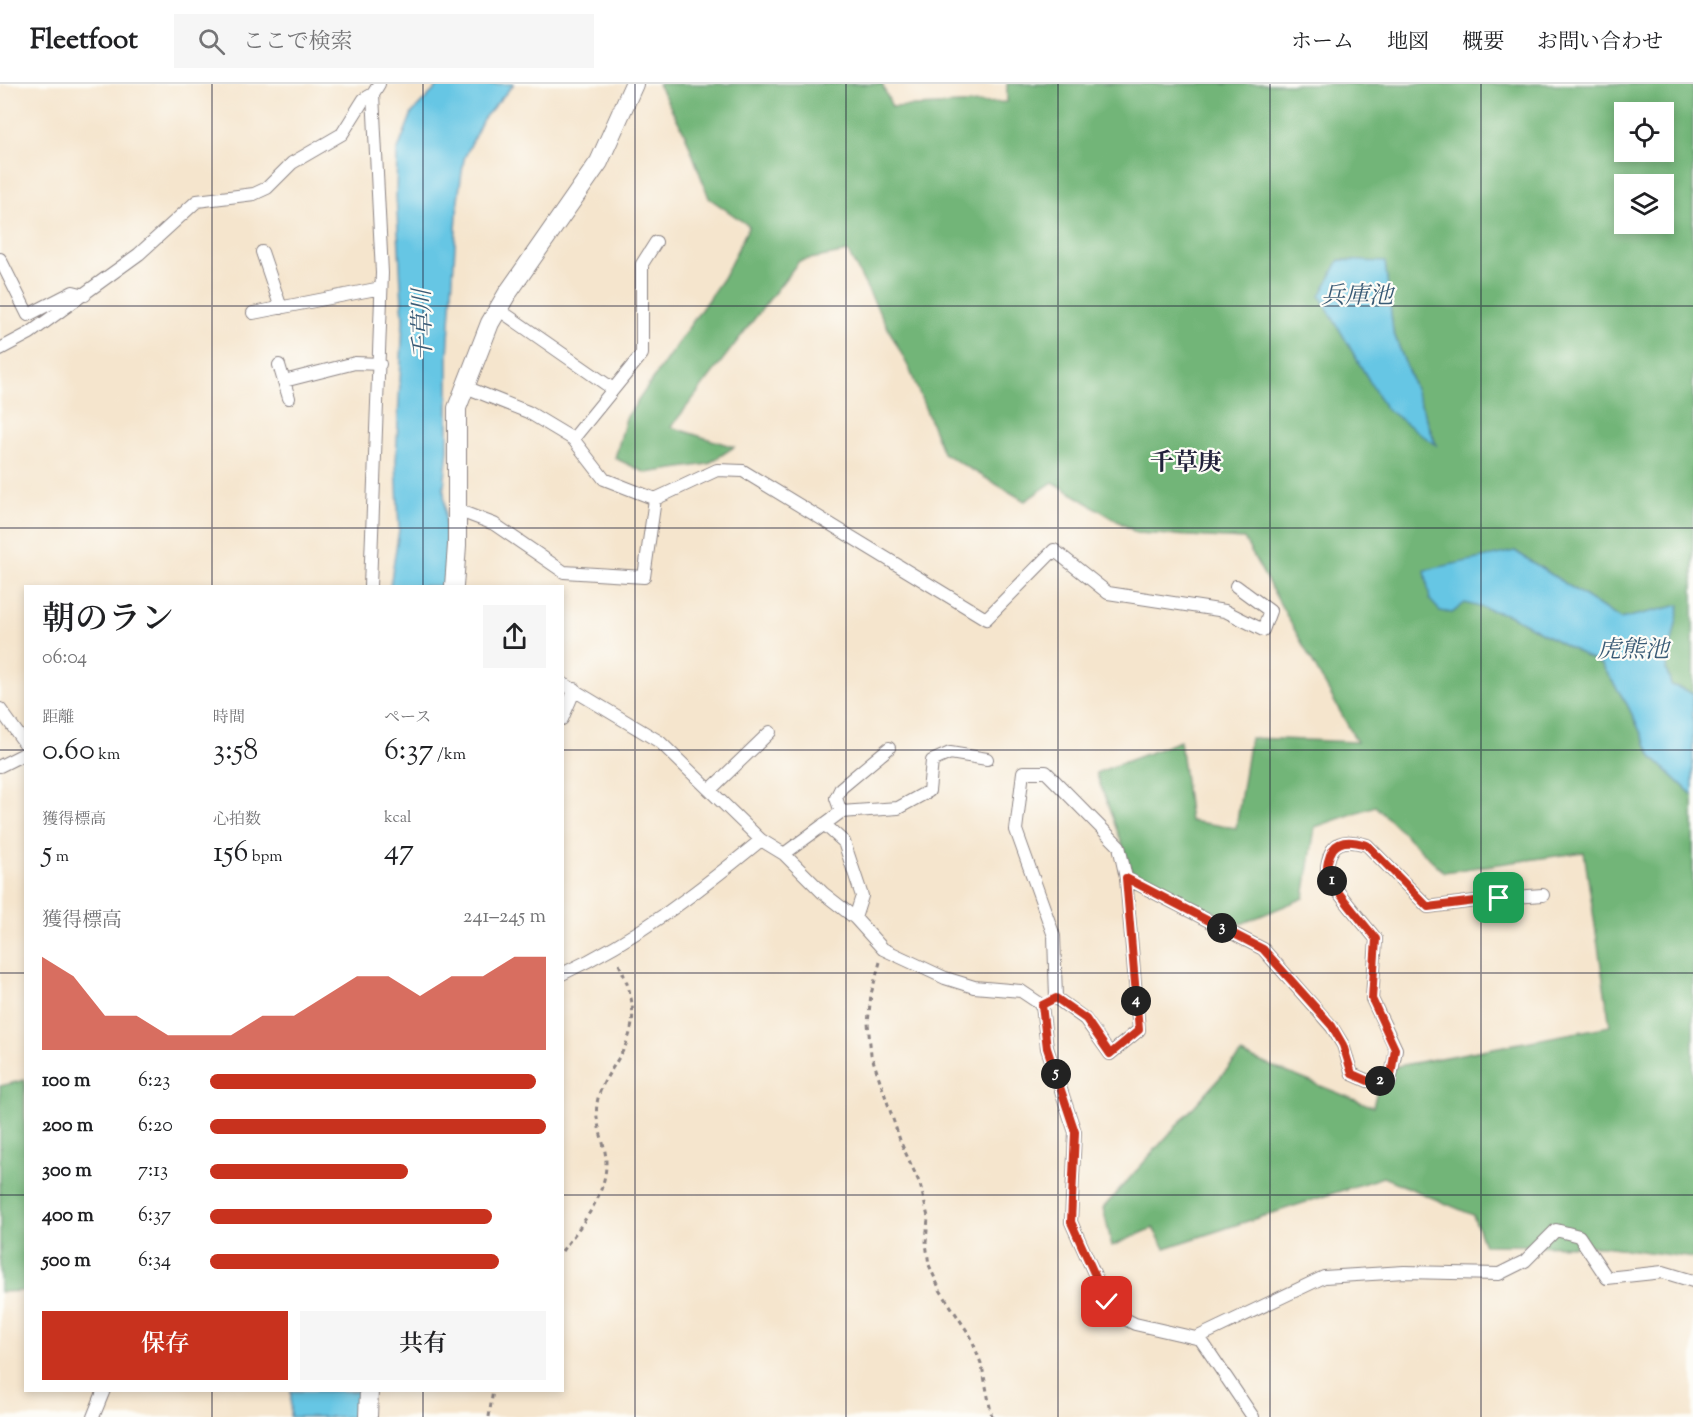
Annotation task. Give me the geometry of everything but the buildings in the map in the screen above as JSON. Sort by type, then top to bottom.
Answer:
[{"type":"main road","points":[[454,585],[457,408],[464,386],[498,309],[599,162],[634,84]]},
{"type":"main road","points":[[368,1417],[369,1392]]},
{"type":"street","points":[[370,585],[380,364],[381,288],[376,89]]},
{"type":"street","points":[[0,349],[30,333],[85,295],[139,254],[196,201],[254,194],[267,188],[292,163],[342,134],[364,99],[376,89]]},
{"type":"street","points":[[573,439],[642,354],[642,264],[656,242]]},
{"type":"street","points":[[262,252],[281,308]]},
{"type":"street","points":[[0,260],[28,315],[73,292],[85,295]]},
{"type":"street","points":[[253,313],[381,288]]},
{"type":"street","points":[[498,309],[614,389]]},
{"type":"street","points":[[284,381],[355,363],[380,364]]},
{"type":"street","points":[[279,365],[289,398]]},
{"type":"street","points":[[464,386],[528,412],[573,439],[604,479],[655,500],[717,470],[744,471],[986,619],[1054,550],[1108,593],[1225,611],[1263,630],[1270,611],[1236,586]]},
{"type":"street","points":[[457,510],[494,524],[564,572],[644,577],[655,500]]},
{"type":"street","points":[[564,684],[660,742],[761,840],[784,854],[823,893],[855,918],[884,949],[945,978],[974,987],[1021,991],[1042,1005],[1047,1048],[1075,1132],[1071,1222],[1107,1302],[1121,1317],[1146,1326],[1199,1337],[1324,1277],[1404,1272],[1499,1274],[1525,1262],[1556,1230],[1580,1236],[1607,1278],[1663,1272],[1693,1281]]},
{"type":"street","points":[[564,714],[575,689]]},
{"type":"street","points":[[0,709],[24,742]]},
{"type":"street","points":[[710,790],[770,732]]},
{"type":"street","points":[[841,812],[836,798],[841,789],[889,748]]},
{"type":"street","points":[[784,854],[841,812],[898,808],[929,791],[933,761],[950,753],[987,759]]},
{"type":"street","points":[[0,766],[24,754]]},
{"type":"street","points":[[1023,772],[1046,772],[1119,846],[1126,878],[1139,1030],[1110,1054],[1086,1019],[1056,998],[1054,936],[1016,830],[1023,772]]},
{"type":"street","points":[[824,824],[844,842],[862,896],[855,918]]},
{"type":"street","points":[[564,973],[612,951],[700,890],[761,840]]},
{"type":"street","points":[[1126,878],[1263,949],[1332,1026],[1343,1045],[1352,1074],[1368,1081],[1390,1082],[1395,1049],[1372,999],[1376,939],[1328,875],[1328,858],[1334,847],[1341,842],[1355,841],[1367,845],[1428,907],[1543,895]]},
{"type":"street","points":[[1042,1005],[1056,998]]},
{"type":"street","points":[[1199,1337],[1253,1417]]},
{"type":"street","points":[[93,1417],[103,1392]]},
{"type":"path","points":[[884,949],[871,994],[868,1023],[871,1054],[901,1143],[920,1184],[928,1217],[926,1243],[930,1265],[940,1290],[971,1337],[982,1366],[992,1417]]},
{"type":"path","points":[[564,1248],[592,1211],[600,1188],[606,1164],[596,1107],[600,1088],[622,1053],[633,1022],[630,989],[612,951]]},
{"type":"path","points":[[489,1417],[493,1392]]},
{"type":"green space","points":[[658,84],[882,84],[892,107],[1007,102],[1007,84],[1693,84],[1693,693],[1671,685],[1666,669],[1679,606],[1620,619],[1515,551],[1452,613],[1465,602],[1509,615],[1602,665],[1627,704],[1653,758],[1693,795],[1693,1258],[1603,1246],[1484,1245],[1473,1215],[1383,1177],[1165,1248],[1153,1228],[1112,1246],[1103,1208],[1241,1054],[1373,1107],[1382,1069],[1610,1026],[1584,852],[1444,872],[1375,806],[1315,827],[1304,898],[1241,924],[1133,874],[1096,773],[1180,741],[1190,821],[1236,828],[1250,738],[1357,742],[1244,539],[1137,533],[1053,482],[1025,501],[943,453],[910,370],[848,252],[799,261],[671,427],[734,447],[708,464],[646,473],[615,458],[626,418],[725,275],[749,226],[709,198],[685,134]],"holes":[[[1339,260],[1385,263],[1393,331],[1436,444]]]},
{"type":"green space","points":[[24,1080],[24,1291],[0,1292],[0,1086]]},
{"type":"water","name":"千草川","points":[[440,84],[514,84],[483,119],[464,159],[458,199],[448,355],[448,450],[444,487],[448,585],[390,585],[399,530],[396,461],[403,320],[396,195],[397,152],[412,113]]},
{"type":"water","name":"兵庫池","points":[[1339,260],[1385,262],[1393,331],[1436,445],[1385,408],[1320,296]]},
{"type":"water","name":"虎熊池","points":[[1515,551],[1620,619],[1680,605],[1666,669],[1671,685],[1693,693],[1693,795],[1653,758],[1627,704],[1602,665],[1509,615],[1465,603],[1452,613],[1440,611],[1430,600],[1425,570]]},
{"type":"water","points":[[291,1392],[358,1392],[358,1417],[290,1417]]},
{"type":"district","name":"千草庚","points":[[1186,464]]},
{"type":"route","points":[[1107,1302],[1071,1222],[1075,1132],[1047,1048],[1042,1005],[1056,998],[1086,1019],[1110,1054],[1139,1030],[1126,878],[1263,949],[1332,1026],[1343,1045],[1352,1074],[1368,1081],[1390,1082],[1395,1049],[1372,999],[1376,939],[1328,875],[1328,858],[1334,847],[1341,842],[1355,841],[1367,845],[1428,907],[1499,898]]}]
